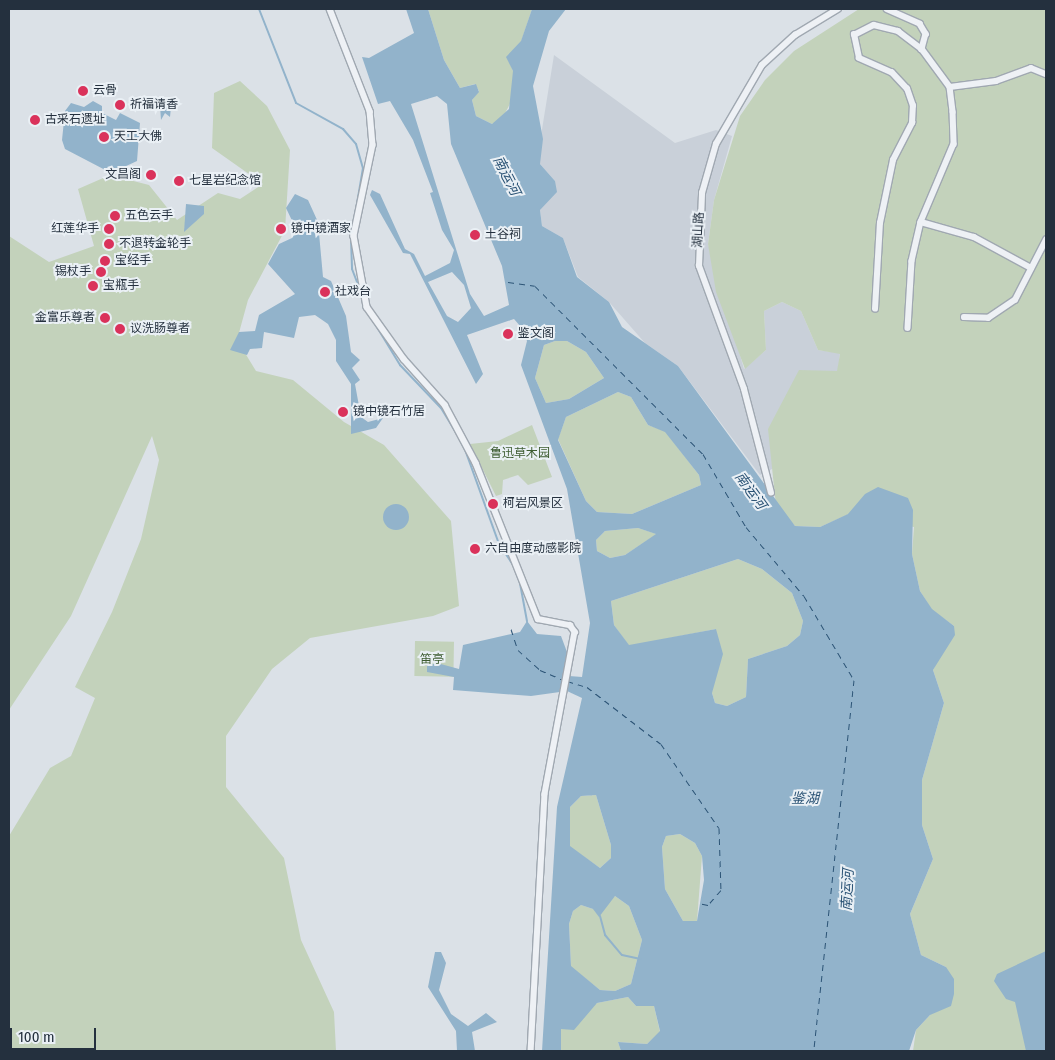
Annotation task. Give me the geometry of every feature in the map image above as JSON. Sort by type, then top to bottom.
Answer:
[{"type":"street","points":[[330,9],[370,111],[372,145],[365,189],[354,236],[368,307],[404,359],[445,405],[476,463],[538,620],[570,625],[575,632],[566,695],[545,794],[531,1051]]},
{"type":"street","name":"湖山路","points":[[771,493],[744,389],[705,290],[698,241],[700,208],[716,144],[762,65],[795,35],[838,9]]},
{"type":"street","points":[[887,9],[920,24],[926,34],[922,49]]},
{"type":"street","points":[[875,309],[880,222],[893,160],[912,123],[913,106],[907,89],[892,73],[859,58],[854,35],[874,25],[898,31],[922,49],[950,87],[954,144],[921,222],[912,261],[908,328]]},
{"type":"street","points":[[1028,62],[1031,68],[1046,74]]},
{"type":"street","points":[[950,87],[996,81],[1031,68]]},
{"type":"street","points":[[921,222],[974,237],[1031,268]]},
{"type":"street","points":[[964,317],[988,318],[1015,300],[1046,240]]},
{"type":"shaded area","points":[[554,55],[675,143],[716,130],[732,136],[714,200],[708,244],[744,369],[766,350],[764,311],[782,302],[801,311],[818,350],[840,353],[838,371],[776,467],[760,475],[678,366],[645,343],[609,302],[578,277],[563,238],[542,226],[540,210],[555,181],[540,164],[539,148]]},
{"type":"green space","points":[[428,9],[532,9],[521,42],[507,57],[513,71],[513,98],[502,119],[492,124],[476,116],[472,100],[479,91],[475,84],[460,88],[444,60]]},
{"type":"green space","points":[[859,9],[1046,9],[1046,1051],[913,1051],[916,1030],[930,1015],[946,967],[921,955],[910,914],[933,859],[922,825],[922,780],[944,703],[933,670],[954,626],[932,610],[920,591],[912,554],[914,527],[849,514],[820,527],[795,526],[776,506],[768,429],[799,370],[837,371],[840,354],[818,350],[801,311],[782,302],[764,311],[766,350],[745,369],[716,292],[708,244],[714,200],[740,116],[765,80],[794,51]]},
{"type":"green space","points":[[240,81],[267,106],[290,150],[285,230],[248,300],[237,340],[256,371],[293,380],[344,422],[384,445],[451,521],[459,606],[433,616],[310,638],[272,669],[226,736],[226,787],[284,858],[301,940],[334,1012],[336,1051],[9,1051],[9,836],[50,768],[71,756],[95,698],[75,687],[112,612],[141,539],[159,460],[152,436],[71,616],[9,710],[9,236],[49,262],[94,246],[78,189],[110,175],[149,185],[177,220],[218,193],[240,199],[263,184],[212,148],[214,93]]},
{"type":"green space","points":[[555,341],[567,341],[586,352],[604,378],[569,399],[546,403],[535,378],[544,345]]},
{"type":"green space","points":[[618,392],[631,397],[648,425],[665,431],[699,475],[701,485],[632,514],[597,512],[586,501],[558,439],[566,417]]},
{"type":"green space","name":"鲁迅草木园","points":[[532,425],[552,477],[528,485],[518,475],[503,480],[502,494],[496,496],[470,444],[498,441]]},
{"type":"green space","points":[[638,528],[657,534],[625,555],[610,558],[597,551],[596,540],[605,531]]},
{"type":"green space","points":[[738,559],[762,569],[792,593],[803,621],[800,635],[787,646],[748,659],[746,697],[727,706],[715,703],[712,693],[716,629],[629,646],[614,625],[611,601]]},
{"type":"green space","name":"笛亭","points":[[415,641],[454,642],[453,677],[414,676]]},
{"type":"green space","points":[[596,795],[611,845],[611,858],[600,868],[570,847],[570,807],[581,796]]},
{"type":"green space","points":[[680,834],[695,843],[702,856],[697,921],[683,921],[665,889],[662,847],[666,836]]},
{"type":"green space","points":[[615,896],[629,906],[642,940],[631,984],[615,991],[600,990],[571,967],[569,924],[573,911],[581,905],[593,909]]},
{"type":"green space","points":[[628,997],[636,1006],[654,1006],[660,1032],[647,1044],[618,1042],[621,1051],[561,1051],[561,1028],[597,1003]]},
{"type":"water","name":"鉴湖","points":[[406,9],[428,9],[444,60],[460,88],[476,84],[479,92],[472,100],[476,116],[492,124],[509,109],[513,71],[506,57],[521,41],[532,9],[566,9],[549,31],[533,86],[543,139],[540,164],[555,181],[557,192],[540,210],[542,226],[563,238],[577,277],[609,302],[622,327],[678,366],[795,526],[820,527],[848,514],[865,494],[878,487],[908,498],[913,510],[912,554],[920,591],[932,609],[954,626],[955,635],[933,670],[944,703],[922,780],[922,825],[933,859],[910,914],[921,955],[946,967],[954,979],[954,994],[951,1006],[930,1015],[916,1030],[909,1051],[621,1051],[618,1042],[647,1044],[660,1031],[654,1006],[636,1006],[628,997],[597,1003],[574,1030],[561,1029],[561,1051],[542,1051],[557,807],[582,698],[567,691],[531,696],[453,690],[454,677],[427,672],[427,666],[437,663],[459,669],[463,645],[520,632],[527,621],[537,634],[561,636],[567,652],[564,668],[569,676],[582,677],[590,623],[567,489],[521,365],[527,341],[521,327],[514,319],[467,335],[483,374],[476,384],[410,254],[403,253],[370,195],[372,190],[380,194],[405,249],[414,254],[425,276],[450,263],[454,250],[442,230],[430,193],[433,192],[413,140],[390,101],[378,104],[362,57],[369,58],[414,33]],"holes":[[[437,96],[447,104],[451,144],[502,266],[509,305],[484,316],[470,294],[411,104]],[[452,272],[464,285],[471,308],[458,322],[447,316],[428,282]],[[555,341],[567,341],[586,352],[604,378],[569,399],[546,403],[535,378],[544,345]],[[618,392],[631,397],[648,425],[665,432],[699,475],[701,485],[632,514],[597,512],[586,501],[558,440],[566,417]],[[638,528],[656,534],[625,555],[610,558],[597,551],[596,540],[605,531]],[[738,559],[762,569],[792,593],[803,621],[800,635],[787,646],[748,659],[746,697],[727,706],[715,703],[712,693],[723,654],[716,629],[629,645],[614,625],[611,601]],[[596,795],[611,845],[611,858],[600,868],[570,846],[570,807],[581,796]],[[680,834],[695,843],[702,856],[704,880],[697,921],[683,921],[665,889],[662,847],[666,836]],[[615,896],[629,906],[642,940],[631,984],[615,991],[600,990],[571,966],[569,924],[573,911],[581,905],[593,909],[599,917]]]},
{"type":"water","points":[[93,101],[102,106],[102,113],[116,120],[120,113],[140,123],[137,161],[111,173],[65,149],[62,140],[65,111],[71,103],[84,107]]},
{"type":"water","points":[[160,106],[171,107],[170,117],[165,113],[161,120]]},
{"type":"water","points":[[295,194],[308,200],[318,222],[323,277],[331,281],[346,316],[351,352],[360,360],[352,368],[360,380],[355,384],[361,417],[368,422],[383,418],[376,428],[351,434],[351,384],[336,361],[336,340],[328,324],[315,315],[299,317],[294,338],[264,332],[262,348],[250,349],[247,355],[230,350],[239,332],[255,331],[259,315],[295,294],[268,264],[279,244],[292,238],[296,229],[286,208]]},
{"type":"water","points":[[186,204],[204,206],[204,214],[184,232]]},
{"type":"water","points":[[396,504],[405,508],[409,517],[405,526],[396,530],[387,526],[383,517],[387,508]]},
{"type":"water","points":[[1046,951],[1046,1051],[1026,1051],[1015,1002],[1006,999],[994,981],[997,974]]},
{"type":"water","points":[[435,952],[441,952],[446,963],[439,990],[451,1014],[468,1026],[486,1013],[497,1022],[472,1032],[475,1051],[457,1051],[456,1031],[428,987]]},
{"type":"waterway","points":[[259,9],[296,103],[343,129],[356,144],[363,168],[351,239],[352,269],[363,298]]},
{"type":"waterway","points":[[369,314],[400,365],[441,408],[463,444],[499,544],[516,569]]},
{"type":"waterway","points":[[519,578],[527,621]]},
{"type":"waterway","points":[[600,916],[605,935],[622,955],[641,959]]},
{"type":"ferry route","points":[[508,282],[535,286],[703,454],[746,527],[804,596],[854,680],[814,1051]]},
{"type":"ferry route","points":[[511,629],[518,650],[540,670],[563,680]]},
{"type":"ferry route","points":[[567,681],[587,687],[661,744],[719,828],[721,890],[708,905],[698,903]]},
{"type":"place","name":"云骨","points":[[83,91]]},
{"type":"place","name":"祈福请香","points":[[120,105]]},
{"type":"place","name":"古采石遗址","points":[[35,120]]},
{"type":"place","name":"天工大佛","points":[[104,137]]},
{"type":"place","name":"文昌阁","points":[[151,175]]},
{"type":"place","name":"七星岩纪念馆","points":[[179,181]]},
{"type":"place","name":"五色云手","points":[[115,216]]},
{"type":"place","name":"红莲华手","points":[[109,229]]},
{"type":"place","name":"镜中镜酒家","points":[[281,229]]},
{"type":"place","name":"土谷祠","points":[[475,235]]},
{"type":"place","name":"不退转金轮手","points":[[109,244]]},
{"type":"place","name":"宝经手","points":[[105,261]]},
{"type":"place","name":"锡杖手","points":[[101,272]]},
{"type":"place","name":"宝瓶手","points":[[93,286]]},
{"type":"place","name":"社戏台","points":[[325,292]]},
{"type":"place","name":"金富乐尊者","points":[[105,318]]},
{"type":"place","name":"议洗肠尊者","points":[[120,329]]},
{"type":"place","name":"鉴文阁","points":[[508,334]]},
{"type":"place","name":"镜中镜石竹居","points":[[343,412]]},
{"type":"place","name":"柯岩风景区","points":[[493,504]]},
{"type":"place","name":"六自由度动感影院","points":[[475,549]]},
{"type":"water label","name":"南运河","points":[[506,176]]},
{"type":"water label","name":"南运河","points":[[750,491]]},
{"type":"water label","name":"南运河","points":[[848,890]]}]
